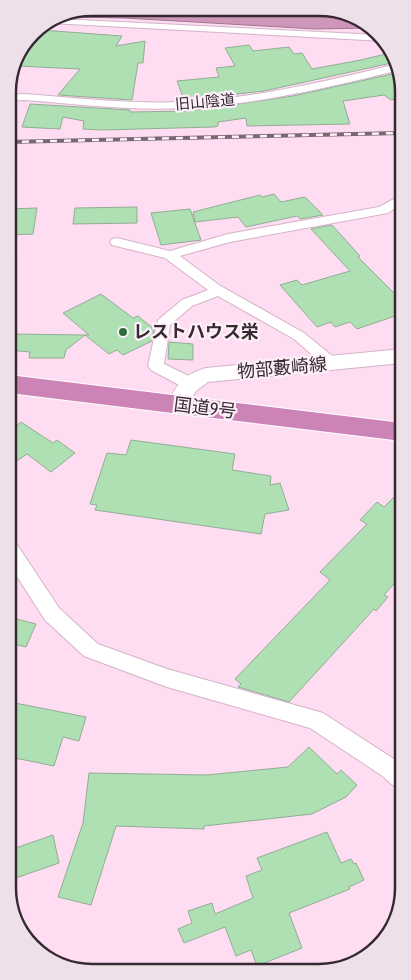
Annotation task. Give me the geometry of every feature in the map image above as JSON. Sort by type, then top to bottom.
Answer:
[{"type":"highway","name":"国道9号","points":[[16,385],[395,431]]},
{"type":"main road","name":"物部藪崎線","points":[[189,383],[196,378],[206,375],[395,357]]},
{"type":"main road","points":[[177,405],[189,383]]},
{"type":"street","points":[[62,23],[98,26],[372,38]]},
{"type":"street","name":"旧山陰道","points":[[16,98],[135,106],[184,105],[249,98],[298,90],[391,69]]},
{"type":"street","points":[[170,255],[228,238],[383,210],[395,202]]},
{"type":"street","points":[[117,242],[170,255],[219,291],[299,336],[331,363]]},
{"type":"street","points":[[189,383],[156,366],[163,322],[187,303],[219,291]]},
{"type":"street","points":[[16,559],[52,614],[91,650],[167,678],[315,720],[395,772]]},
{"type":"shaded area","points":[[319,16],[343,20],[360,28],[315,29],[82,17]]},
{"type":"building","points":[[48,31],[122,36],[116,46],[145,41],[143,63],[138,63],[132,100],[58,95],[80,69],[21,66],[24,58],[38,38]]},
{"type":"building","points":[[249,45],[253,51],[289,47],[294,54],[302,53],[312,69],[385,54],[389,64],[264,91],[184,100],[177,81],[219,77],[216,68],[235,66],[225,48]]},
{"type":"building","points":[[392,74],[395,92],[395,99],[391,100],[384,95],[343,101],[350,124],[247,126],[246,118],[218,122],[218,126],[214,127],[102,130],[83,129],[84,121],[63,117],[60,129],[22,127],[30,104],[130,110],[130,112],[189,111],[293,96]]},
{"type":"building","points":[[274,194],[281,202],[305,197],[323,215],[300,219],[297,216],[246,227],[238,217],[195,222],[193,212],[260,195],[262,197]]},
{"type":"building","points":[[137,207],[137,223],[73,224],[75,208]]},
{"type":"building","points":[[37,208],[33,234],[16,235],[16,209]]},
{"type":"building","points":[[190,209],[201,240],[161,245],[151,213]]},
{"type":"building","points":[[332,225],[360,256],[358,257],[395,294],[395,316],[357,329],[350,322],[335,327],[331,322],[317,327],[280,285],[297,280],[302,285],[350,271],[311,229]]},
{"type":"building","points":[[101,294],[133,318],[138,316],[154,329],[152,341],[123,355],[117,350],[109,354],[85,335],[66,350],[64,358],[29,358],[30,352],[16,351],[16,334],[89,335],[63,313]]},
{"type":"building","points":[[169,342],[193,344],[193,360],[168,359]]},
{"type":"building","points":[[21,422],[53,443],[57,440],[75,453],[51,472],[27,454],[16,461],[16,426]]},
{"type":"building","points":[[131,440],[235,454],[232,470],[271,476],[270,485],[280,483],[289,510],[265,514],[261,534],[95,510],[97,505],[90,504],[107,453],[126,455]]},
{"type":"building","points":[[395,496],[395,583],[384,595],[388,597],[376,611],[374,609],[289,702],[238,687],[241,684],[235,679],[330,580],[320,572],[367,524],[360,520],[377,502],[384,507]]},
{"type":"building","points":[[16,619],[36,624],[26,647],[16,645]]},
{"type":"building","points":[[16,703],[86,717],[79,741],[63,737],[54,766],[16,758]]},
{"type":"building","points":[[309,747],[337,774],[341,770],[357,785],[346,797],[312,814],[204,826],[204,829],[116,826],[91,905],[58,897],[83,823],[89,773],[207,775],[288,767]]},
{"type":"building","points":[[327,832],[341,863],[351,859],[354,864],[356,863],[364,880],[349,887],[350,889],[289,913],[302,948],[262,964],[256,964],[251,950],[236,956],[225,927],[184,943],[178,929],[192,923],[188,911],[212,903],[215,914],[253,898],[246,876],[262,870],[257,858]]},
{"type":"building","points":[[53,835],[59,863],[16,878],[16,848]]},
{"type":"railway","points":[[16,142],[395,133]]},
{"type":"place","name":"レストハウス栄","points":[[123,332]]}]
